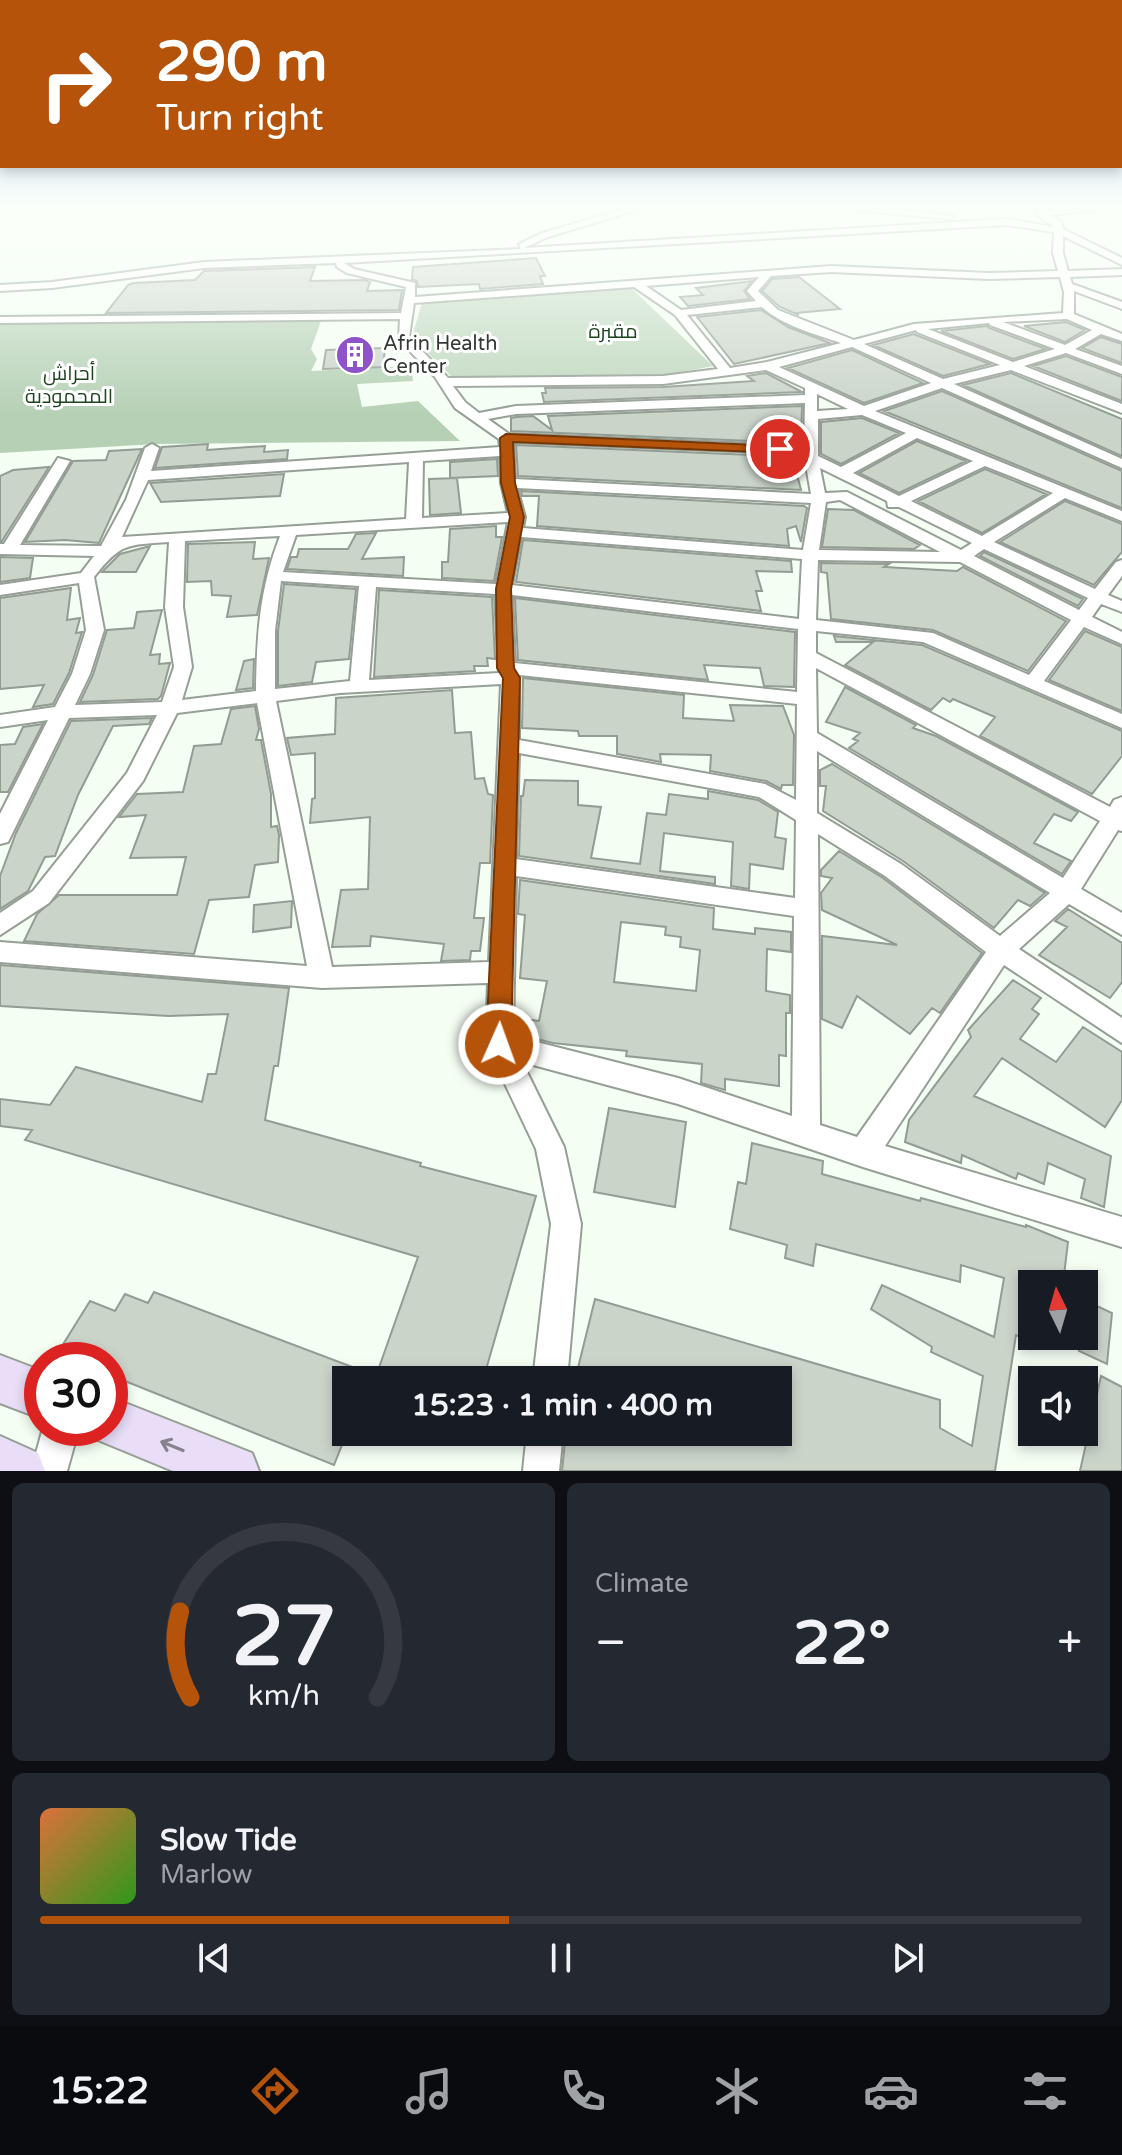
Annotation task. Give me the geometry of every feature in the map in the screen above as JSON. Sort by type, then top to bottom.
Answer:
[{"type":"main road","points":[[0,1379],[24,1388]]},
{"type":"main road","points":[[128,1428],[234,1471]]},
{"type":"main road","points":[[0,1461],[20,1471]]},
{"type":"street","points":[[0,288],[100,279]]},
{"type":"street","points":[[384,279],[411,285],[403,338],[445,382],[460,405],[506,445],[514,524],[503,589],[509,745],[499,1044],[550,1147],[566,1224],[551,1366]]},
{"type":"street","points":[[410,300],[714,279]]},
{"type":"street","points":[[764,279],[752,291],[774,312],[850,342],[1122,464]]},
{"type":"street","points":[[1041,279],[1076,279]]},
{"type":"street","points":[[1067,280],[1122,306]]},
{"type":"street","points":[[1067,280],[1072,294],[1068,316]]},
{"type":"street","points":[[637,284],[679,313],[726,371]]},
{"type":"street","points":[[679,313],[765,303]]},
{"type":"street","points":[[0,320],[407,316]]},
{"type":"street","points":[[445,382],[663,380],[768,366],[914,327],[986,320],[1068,316],[1122,338]]},
{"type":"street","points":[[986,320],[1122,370]]},
{"type":"street","points":[[914,327],[1122,409]]},
{"type":"street","points":[[768,366],[811,400],[863,411],[943,383],[1065,350],[1101,329]]},
{"type":"street","points":[[477,417],[516,410],[811,400],[863,411],[1122,516]]},
{"type":"street","points":[[806,1133],[807,625],[810,555],[819,499],[811,454],[811,400]]},
{"type":"street","points":[[840,474],[918,432]]},
{"type":"street","points":[[143,476],[416,456],[506,445],[811,454],[840,474],[1122,607]]},
{"type":"street","points":[[0,590],[86,577],[108,551],[143,476],[152,448]]},
{"type":"street","points":[[414,523],[416,456]]},
{"type":"street","points":[[874,511],[986,460]]},
{"type":"street","points":[[5,548],[63,461]]},
{"type":"street","points":[[508,483],[819,499],[842,495],[1122,639]]},
{"type":"street","points":[[5,548],[108,551],[126,541],[414,523],[514,524],[810,555],[962,557],[981,542],[1064,493]]},
{"type":"street","points":[[289,531],[273,576],[266,631],[265,695],[322,978]]},
{"type":"street","points":[[0,925],[41,897],[127,788],[170,708],[183,667],[174,607],[177,538]]},
{"type":"street","points":[[1032,684],[1122,565]]},
{"type":"street","points":[[273,576],[503,589],[927,637],[1122,722]]},
{"type":"street","points":[[0,836],[81,674],[95,630],[86,577]]},
{"type":"street","points":[[359,686],[368,581]]},
{"type":"street","points":[[809,657],[1119,815],[1066,893],[1001,950],[863,1153]]},
{"type":"street","points":[[0,721],[62,712],[170,708],[265,695],[508,673],[809,699]]},
{"type":"street","points":[[809,737],[1122,925]]},
{"type":"street","points":[[509,745],[765,791],[893,870],[1001,950],[1122,1032]]},
{"type":"street","points":[[505,866],[807,909]]},
{"type":"street","points":[[0,952],[322,978],[501,972]]},
{"type":"street","points":[[499,1044],[678,1091],[863,1153],[1122,1232]]},
{"type":"street","points":[[49,1471],[56,1446]]},
{"type":"street","points":[[541,1471],[544,1446]]},
{"type":"green space","name":"مقبرة","points":[[630,287],[713,366],[662,376],[454,379],[412,337],[422,303]]},
{"type":"green space","name":"أحراش المحمودية","points":[[0,321],[321,321],[311,349],[317,359],[311,371],[411,366],[413,381],[357,384],[362,407],[418,401],[460,441],[156,444],[0,453]]},
{"type":"building","points":[[412,279],[541,279],[543,284],[480,289],[479,284],[418,287],[417,281]]},
{"type":"building","points":[[772,279],[801,279],[840,309],[796,313],[799,315],[780,307],[762,291]]},
{"type":"building","points":[[365,280],[370,282],[367,291],[402,290],[399,310],[106,313],[133,283]]},
{"type":"building","points":[[752,281],[744,291],[750,299],[688,306],[680,297],[703,295],[696,288]]},
{"type":"building","points":[[761,310],[788,327],[830,343],[734,364],[697,317]]},
{"type":"building","points":[[1066,322],[1085,330],[1065,342],[1024,326]]},
{"type":"building","points":[[987,326],[1046,349],[1013,359],[941,331]]},
{"type":"building","points":[[914,334],[990,364],[943,376],[873,345]]},
{"type":"building","points":[[1101,337],[1122,344],[1122,363],[1082,348]]},
{"type":"building","name":"Afrin Health Center","points":[[385,348],[383,367],[323,369],[326,350]]},
{"type":"building","points":[[852,350],[923,383],[864,403],[788,368]]},
{"type":"building","points":[[1066,356],[1122,377],[1122,401],[1033,366]]},
{"type":"building","points":[[766,373],[802,392],[544,402],[542,393],[546,393],[545,388],[663,387],[754,381],[747,376]]},
{"type":"building","points":[[1011,373],[1122,419],[1122,456],[963,385]]},
{"type":"building","points":[[942,391],[1122,471],[1122,508],[884,411]]},
{"type":"building","points":[[802,406],[801,443],[511,431],[511,418],[516,417],[533,416],[552,430],[548,416]]},
{"type":"building","points":[[862,418],[899,433],[841,464],[821,454],[821,422]]},
{"type":"building","points":[[917,441],[966,461],[899,493],[859,473]]},
{"type":"building","points":[[208,444],[207,450],[265,446],[264,452],[288,450],[287,459],[155,468],[162,447]]},
{"type":"building","points":[[516,445],[801,457],[803,463],[794,463],[801,490],[518,476]]},
{"type":"building","points":[[142,449],[99,543],[65,540],[25,542],[73,461],[106,460],[109,451]]},
{"type":"building","points":[[497,459],[498,476],[450,478],[450,462]]},
{"type":"building","points":[[49,467],[0,541],[0,476],[13,470]]},
{"type":"building","points":[[985,469],[1046,494],[982,533],[918,501]]},
{"type":"building","points":[[284,474],[280,496],[161,502],[150,483]]},
{"type":"building","points":[[457,478],[461,513],[430,515],[429,479]]},
{"type":"building","points":[[521,491],[807,508],[801,542],[796,526],[787,529],[789,546],[537,526],[539,496],[522,496]]},
{"type":"building","points":[[1065,501],[1122,524],[1122,552],[1094,585],[1000,542]]},
{"type":"building","points":[[828,509],[854,510],[920,545],[914,549],[822,547]]},
{"type":"building","points":[[496,526],[496,537],[502,537],[494,581],[442,578],[442,562],[448,562],[450,529]]},
{"type":"building","points":[[376,533],[362,559],[404,557],[403,576],[287,569],[291,557],[297,557],[299,549],[348,549],[356,534]]},
{"type":"building","points":[[523,540],[791,561],[792,572],[756,571],[762,591],[756,591],[761,611],[516,582]]},
{"type":"building","points":[[255,542],[253,559],[269,558],[257,615],[227,617],[231,596],[212,595],[211,581],[187,582],[188,544]]},
{"type":"building","points":[[150,546],[136,572],[102,572],[120,554]]},
{"type":"building","points":[[984,552],[1083,599],[1078,606],[980,556]]},
{"type":"building","points":[[0,557],[33,558],[30,578],[0,582]]},
{"type":"building","points":[[821,563],[889,564],[884,567],[957,571],[963,567],[1066,621],[1028,671],[933,630],[831,619],[827,573],[821,572]]},
{"type":"building","points":[[284,584],[356,589],[349,659],[316,662],[312,682],[278,686],[278,631]]},
{"type":"building","points":[[71,588],[67,620],[80,618],[76,633],[82,632],[69,673],[53,704],[33,707],[44,685],[0,689],[0,598]]},
{"type":"building","points":[[379,590],[492,597],[495,659],[487,658],[488,666],[474,666],[475,671],[374,677]]},
{"type":"building","points":[[515,598],[795,632],[794,687],[764,686],[760,668],[704,665],[708,680],[518,660]]},
{"type":"building","points":[[162,610],[150,655],[160,654],[159,664],[170,663],[161,696],[158,699],[80,702],[93,675],[107,630],[134,628],[137,612]]},
{"type":"building","points":[[1085,631],[1122,647],[1122,711],[1049,680]]},
{"type":"building","points":[[834,636],[922,645],[1122,731],[1122,756],[1092,794],[980,736],[995,717],[953,699],[950,702],[943,698],[931,710],[845,665],[873,642],[836,642]]},
{"type":"building","points":[[254,659],[253,688],[236,690],[244,661]]},
{"type":"building","points":[[523,678],[684,695],[683,718],[734,721],[730,705],[783,706],[794,735],[793,785],[782,785],[781,789],[766,781],[710,771],[711,755],[660,754],[661,762],[617,754],[617,736],[579,736],[578,731],[522,728]]},
{"type":"building","points":[[845,687],[916,725],[913,728],[936,736],[1078,812],[1071,821],[1054,814],[1034,843],[1071,861],[1062,874],[849,748],[858,741],[853,739],[860,733],[826,722]]},
{"type":"building","points":[[452,690],[455,733],[471,732],[475,779],[484,778],[488,794],[493,795],[490,863],[480,863],[474,918],[484,918],[480,951],[471,951],[470,960],[441,961],[444,944],[371,936],[370,946],[332,947],[341,890],[368,889],[370,817],[310,823],[312,799],[315,798],[315,753],[291,755],[287,738],[335,734],[336,698]]},
{"type":"building","points":[[255,706],[259,729],[256,740],[261,740],[271,794],[271,827],[277,826],[279,835],[278,862],[255,865],[249,897],[209,900],[194,954],[24,941],[37,914],[59,895],[177,895],[186,857],[130,858],[146,815],[119,817],[137,794],[183,792],[194,746],[221,744],[231,709]]},
{"type":"building","points":[[152,718],[149,724],[113,726],[78,795],[55,856],[45,857],[28,891],[0,909],[0,876],[16,833],[71,721]]},
{"type":"building","points":[[43,724],[8,792],[0,792],[0,745],[15,744],[23,727]]},
{"type":"building","points":[[832,764],[1045,893],[1030,906],[1018,900],[994,928],[903,861],[823,811],[826,786],[820,786],[820,770]]},
{"type":"building","points":[[525,780],[578,781],[578,805],[601,807],[591,858],[640,864],[647,813],[666,815],[669,794],[708,799],[708,791],[758,800],[778,812],[775,837],[786,839],[783,869],[750,864],[749,889],[731,886],[733,842],[664,833],[660,871],[715,877],[715,884],[519,856],[521,796]]},
{"type":"building","points":[[839,851],[883,878],[982,953],[940,1013],[932,1008],[910,1034],[857,996],[842,1028],[822,1019],[822,936],[897,945],[822,910],[821,893],[832,878],[821,876],[821,870]]},
{"type":"building","points":[[520,880],[714,908],[713,929],[755,934],[755,928],[791,932],[791,952],[767,949],[766,991],[790,995],[790,1013],[786,1013],[786,1056],[779,1055],[779,1086],[725,1079],[725,1090],[701,1083],[702,1064],[626,1056],[627,1051],[553,1043],[516,1034],[516,1018],[539,1021],[547,981],[520,978],[525,915],[518,914]],"holes":[[[621,922],[666,927],[665,935],[681,937],[680,947],[700,950],[696,991],[614,982]]]},
{"type":"building","points":[[292,901],[291,927],[253,932],[254,905]]},
{"type":"building","points":[[1068,909],[1122,943],[1122,982],[1110,998],[1039,955],[1067,927],[1055,921]]},
{"type":"building","points":[[0,965],[289,988],[278,1066],[274,1066],[265,1120],[421,1163],[420,1166],[536,1196],[487,1366],[380,1366],[418,1257],[25,1140],[32,1130],[0,1126],[0,1099],[50,1105],[76,1067],[202,1102],[208,1074],[216,1074],[228,1014],[169,1016],[0,1006]]},
{"type":"building","points":[[1013,980],[1041,998],[1032,1009],[1039,1014],[1020,1039],[1056,1062],[1083,1027],[1122,1052],[1122,1100],[1105,1127],[1002,1058],[974,1096],[1111,1156],[1104,1207],[1081,1198],[1085,1179],[1048,1163],[1044,1184],[1018,1173],[1016,1179],[962,1155],[961,1163],[905,1142],[909,1120],[971,1037],[968,1030]]},
{"type":"building","points":[[609,1108],[686,1122],[675,1207],[594,1192]]},
{"type":"building","points":[[752,1143],[823,1161],[822,1174],[920,1201],[921,1198],[1026,1225],[1068,1242],[1065,1270],[1018,1270],[1018,1336],[995,1471],[562,1471],[565,1446],[792,1446],[792,1366],[578,1366],[595,1299],[940,1400],[940,1428],[972,1446],[983,1376],[931,1352],[932,1347],[871,1309],[882,1285],[994,1337],[1004,1278],[961,1265],[960,1282],[816,1244],[813,1266],[785,1258],[787,1245],[730,1229],[738,1182],[746,1184]]},
{"type":"building","points":[[154,1292],[350,1366],[332,1366],[332,1446],[342,1446],[334,1465],[128,1382],[128,1342],[64,1342],[90,1301],[115,1311],[125,1294],[148,1303]]},
{"type":"building","points":[[1098,1306],[1112,1313],[1107,1364],[1079,1351],[1098,1350]]},
{"type":"building","points":[[1101,1376],[1122,1387],[1122,1471],[1080,1471],[1086,1446],[1098,1446],[1098,1390]]},
{"type":"place","name":"Afrin Health Center","points":[[355,355]]},
{"type":"route","points":[[499,1044],[511,678],[506,668],[503,589],[517,517],[508,483],[506,438],[780,449]]}]
